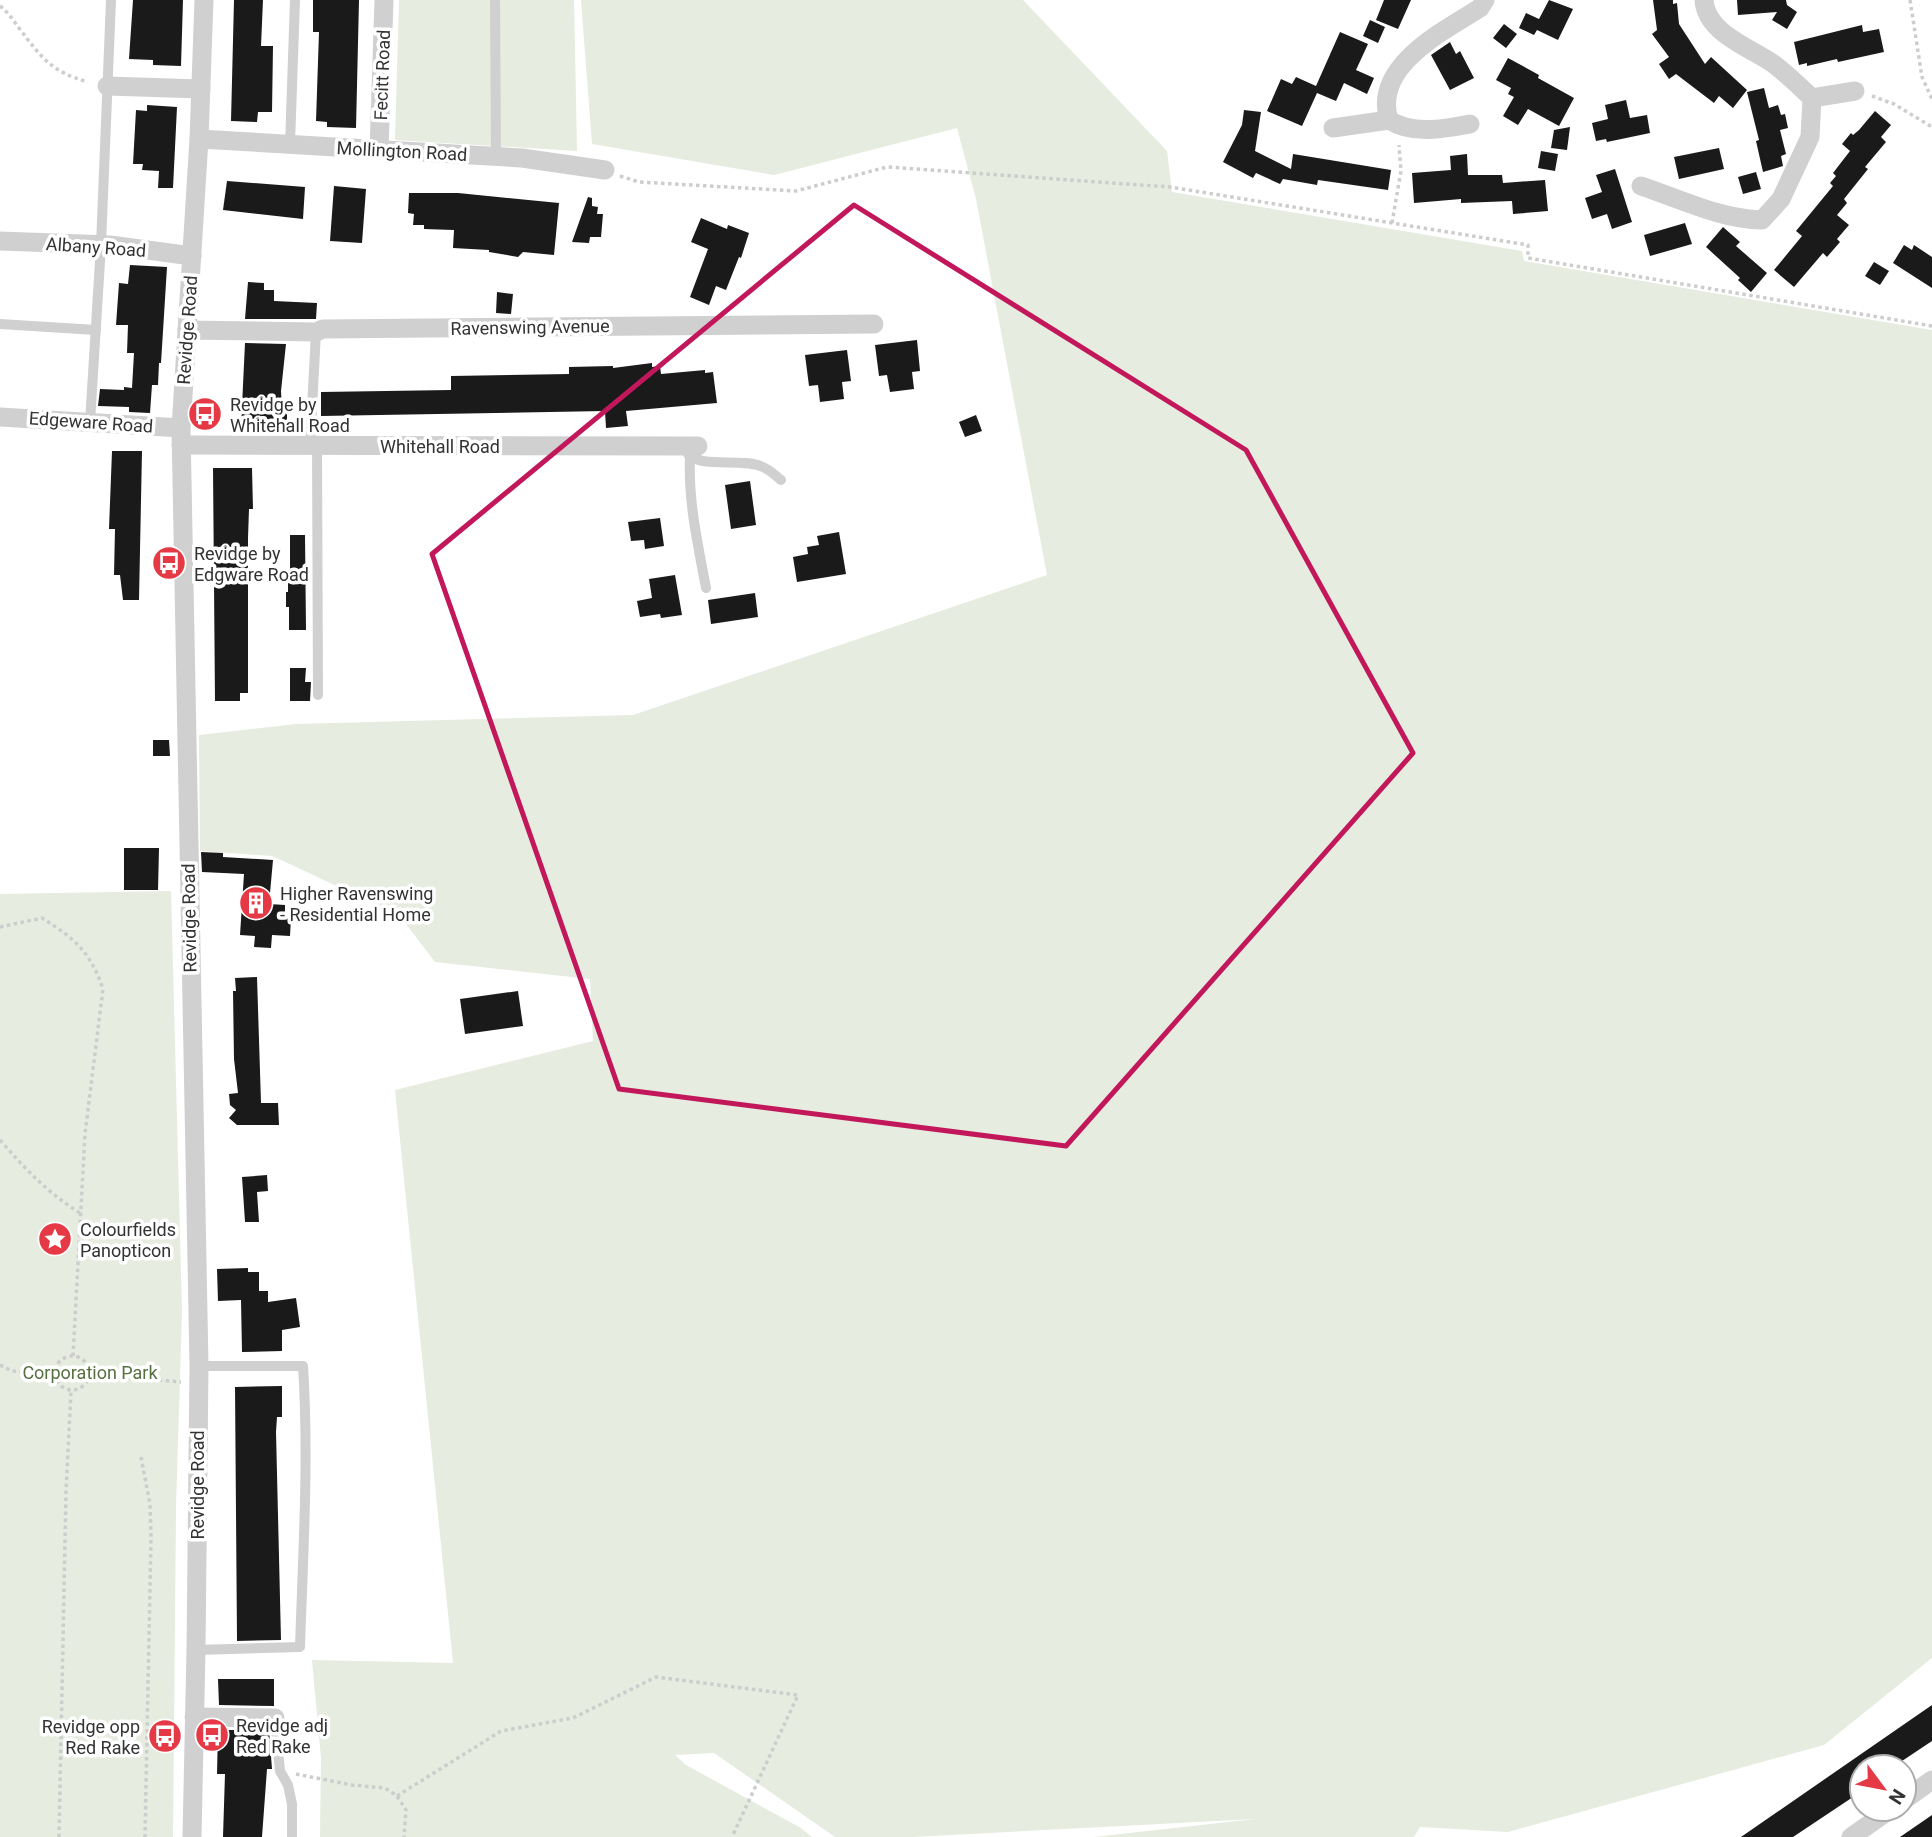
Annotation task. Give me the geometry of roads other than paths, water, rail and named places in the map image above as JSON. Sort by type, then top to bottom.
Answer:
[{"type":"street","name":"Revidge Road","points":[[192,1837],[199,1375],[181,437],[199,139],[204,0]]},
{"type":"street","name":"Fecitt Road","points":[[379,150],[384,0]]},
{"type":"street","points":[[1393,123],[1384,106],[1389,87],[1404,63],[1422,44],[1480,8],[1485,0]]},
{"type":"street","points":[[1704,0],[1705,9],[1725,35],[1774,64],[1812,98]]},
{"type":"street","points":[[107,86],[201,89]]},
{"type":"street","points":[[1812,98],[1855,90]]},
{"type":"street","points":[[1641,186],[1726,216],[1742,220],[1762,220],[1781,199],[1810,137],[1812,98]]},
{"type":"street","points":[[1333,128],[1393,123],[1439,130],[1470,124]]},
{"type":"street","name":"Mollington Road","points":[[199,139],[496,157],[605,170]]},
{"type":"street","name":"Albany Road","points":[[0,241],[101,245],[192,256]]},
{"type":"street","name":"Ravenswing Avenue","points":[[187,330],[316,332],[323,329],[874,324]]},
{"type":"street","name":"Edgeware Road","points":[[0,417],[90,422],[181,437]]},
{"type":"street","name":"Whitehall Road","points":[[181,437],[313,446],[691,449]]},
{"type":"street","points":[[194,1717],[275,1718]]},
{"type":"street","points":[[1851,1837],[1871,1823]]},
{"type":"lane","points":[[90,422],[101,245],[111,0]]},
{"type":"lane","points":[[290,144],[295,0]]},
{"type":"lane","points":[[495,0],[496,157]]},
{"type":"lane","points":[[0,324],[96,330]]},
{"type":"lane","points":[[316,332],[313,446],[318,695]]},
{"type":"lane","points":[[691,449],[699,461],[741,461],[763,466],[781,480]]},
{"type":"lane","points":[[691,449],[689,474],[694,526],[706,588]]},
{"type":"lane","points":[[196,1650],[300,1647],[306,1446],[303,1366],[199,1375]]},
{"type":"lane","points":[[275,1718],[280,1770],[288,1785],[292,1804],[292,1837]]},
{"type":"place","name":"Revidge by Whitehall Road","points":[[205,414]]},
{"type":"place","name":"Revidge by Edgware Road","points":[[169,563]]},
{"type":"place","name":"Higher Ravenswing - Residential Home","points":[[256,903]]},
{"type":"place","name":"Colourfields Panopticon","points":[[55,1239]]},
{"type":"place","name":"Revidge adj Red Rake","points":[[212,1735]]},
{"type":"place","name":"Revidge opp Red Rake","points":[[165,1736]]},
{"type":"park label","name":"Corporation Park","points":[[90,1372]]}]
